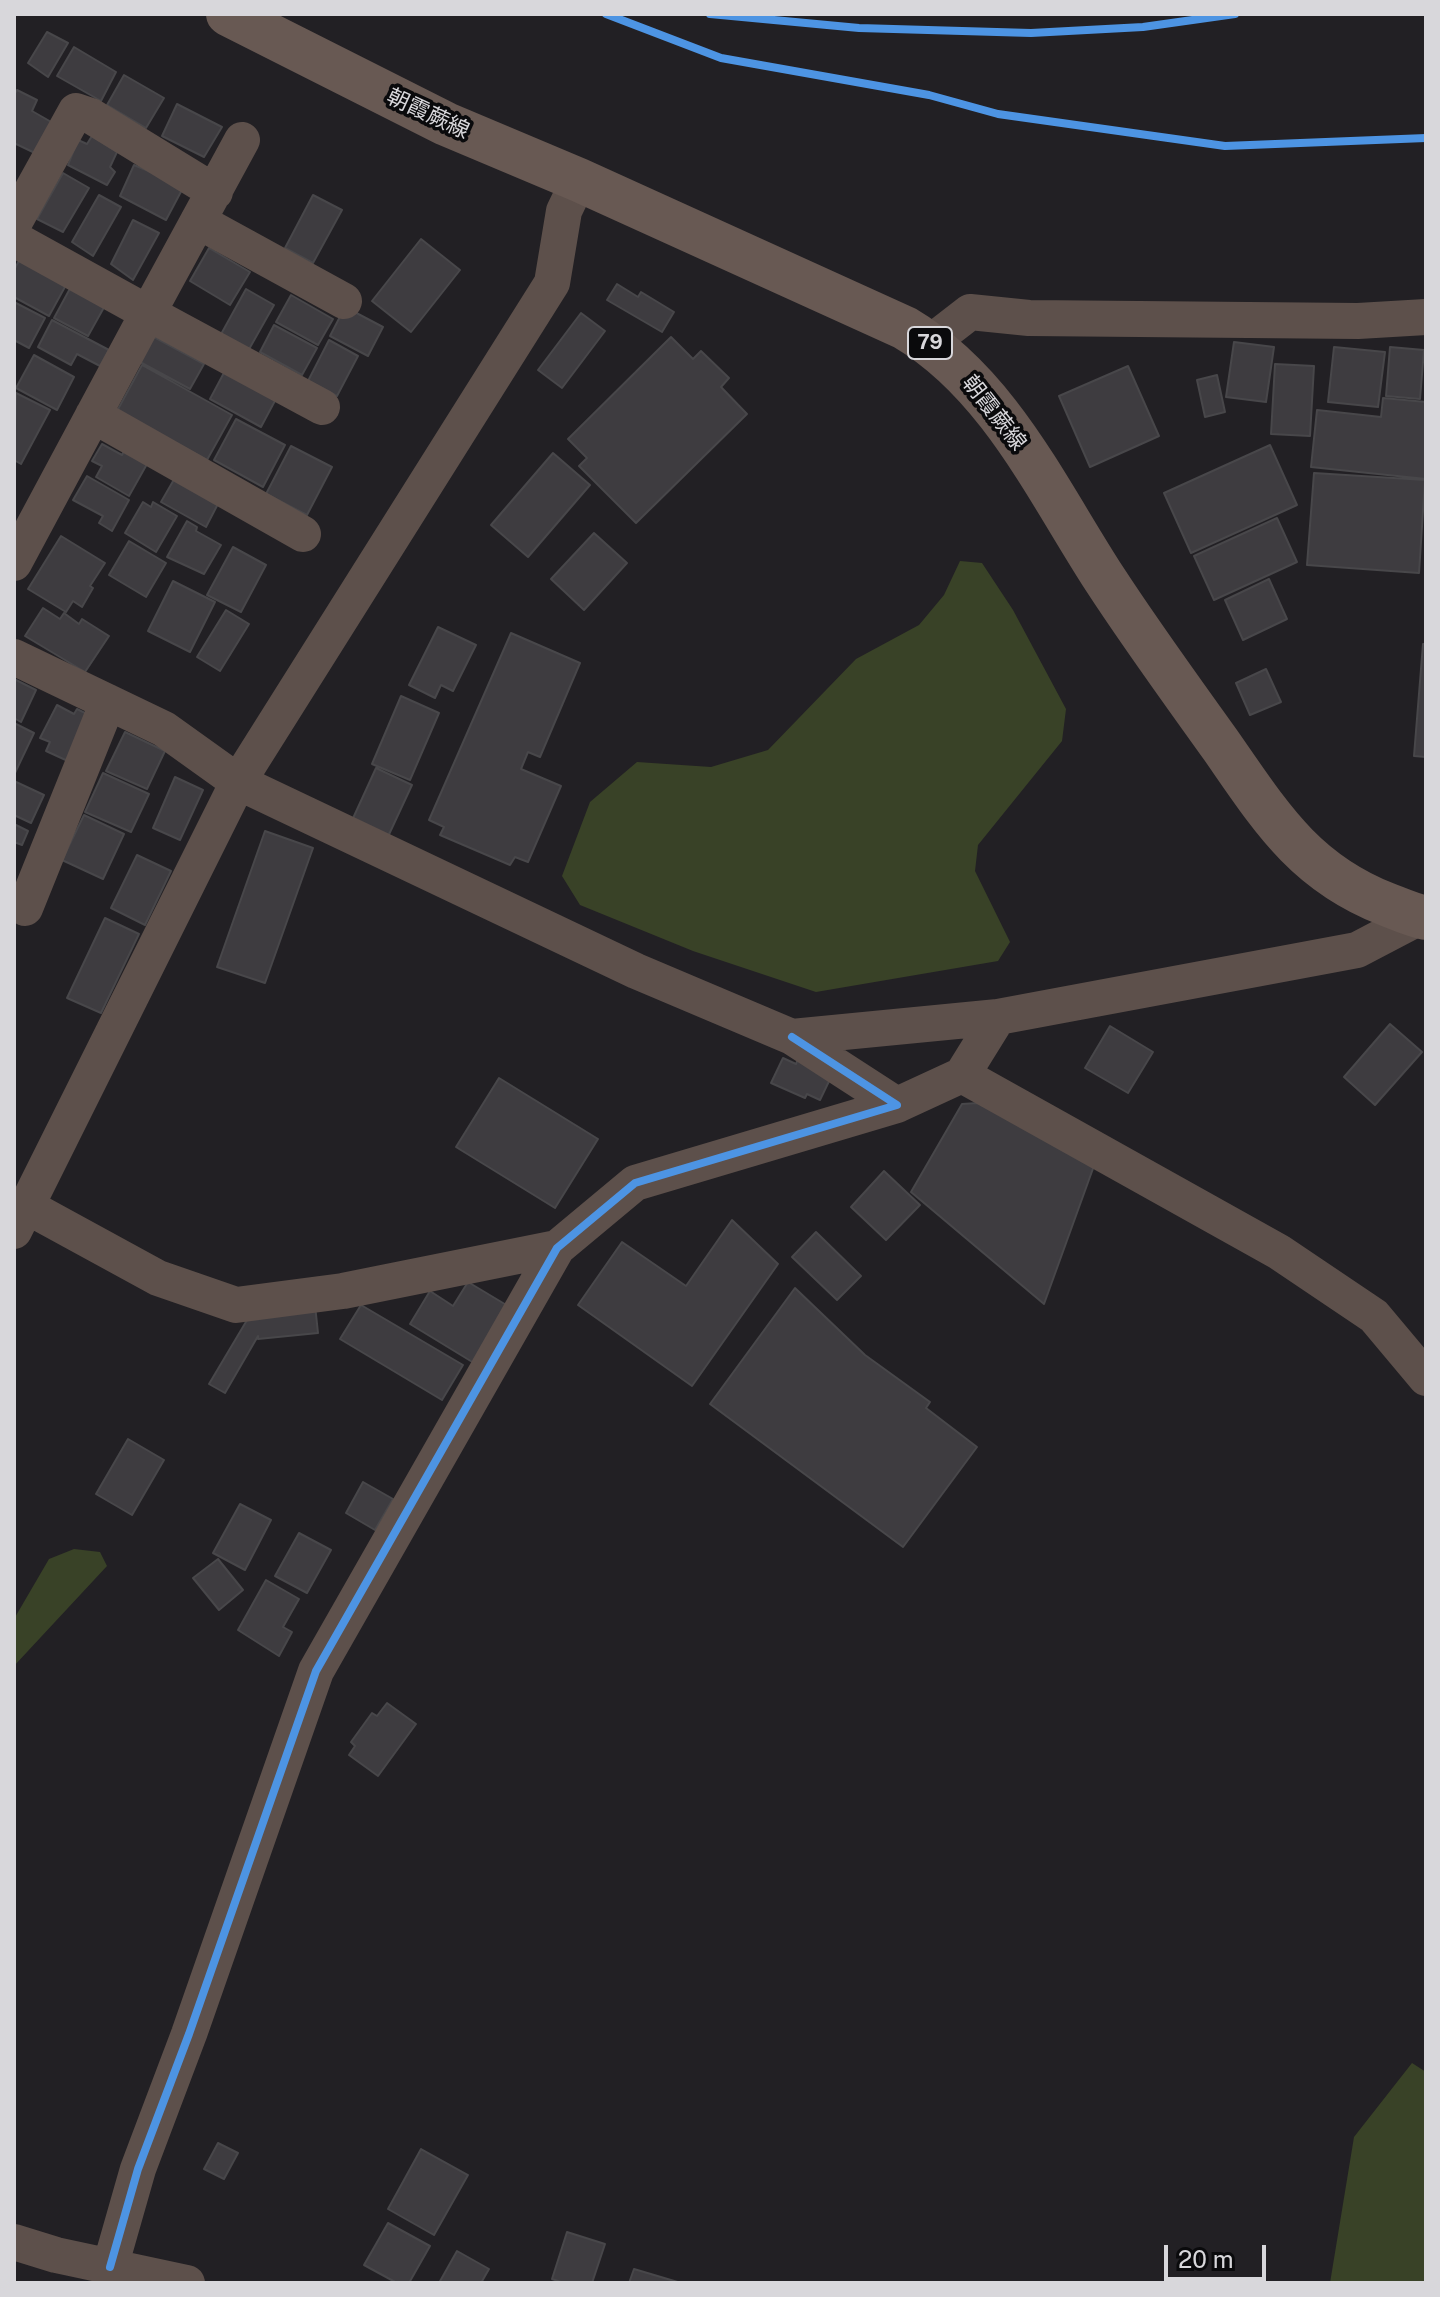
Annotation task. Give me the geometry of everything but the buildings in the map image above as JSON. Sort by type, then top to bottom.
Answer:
[{"type":"main road","name":"朝霞蕨線","points":[[228,14],[446,124],[579,180],[891,322],[930,343],[953,361],[1019,444],[1117,598],[1274,822],[1295,845],[1338,879],[1371,898],[1423,917]]},
{"type":"street","points":[[14,223],[76,111],[91,116],[206,206],[344,301]]},
{"type":"street","points":[[14,563],[242,140]]},
{"type":"street","points":[[557,1248],[343,1291],[236,1305],[158,1278],[21,1219],[238,782],[552,283],[564,211],[579,180]]},
{"type":"street","points":[[14,239],[322,407]]},
{"type":"street","points":[[930,343],[970,312],[1029,318],[1296,321],[1426,317]]},
{"type":"street","points":[[93,415],[303,534]]},
{"type":"street","points":[[14,657],[164,729],[238,782],[636,971],[792,1037],[897,1105]]},
{"type":"street","points":[[25,908],[108,702]]},
{"type":"street","points":[[792,1037],[998,1017],[1357,950],[1423,917]]},
{"type":"street","points":[[110,2267],[138,2169],[189,2034],[316,1671],[557,1248],[635,1183],[897,1105],[962,1075],[998,1017]]},
{"type":"street","points":[[962,1075],[1279,1252],[1374,1316],[1426,1378]]},
{"type":"street","points":[[14,2242],[187,2283]]},
{"type":"green space","points":[[960,561],[982,563],[1013,610],[1066,709],[1062,741],[978,845],[975,871],[1010,942],[998,961],[816,992],[693,951],[580,905],[562,876],[590,802],[637,762],[711,767],[768,750],[856,659],[919,625],[944,595]]},
{"type":"green space","points":[[74,1549],[100,1552],[107,1566],[14,1666],[14,1619],[49,1559]]},
{"type":"green space","points":[[1412,2063],[1426,2072],[1426,2283],[1330,2283],[1354,2137]]},
{"type":"cycle path","points":[[606,14],[721,58],[929,95],[998,114],[1225,146],[1426,138]]},
{"type":"cycle path","points":[[710,14],[859,28],[1031,33],[1143,27],[1235,14]]},
{"type":"cycle path","points":[[110,2267],[138,2169],[189,2034],[316,1671],[557,1248],[635,1183],[897,1105],[792,1037]]}]
